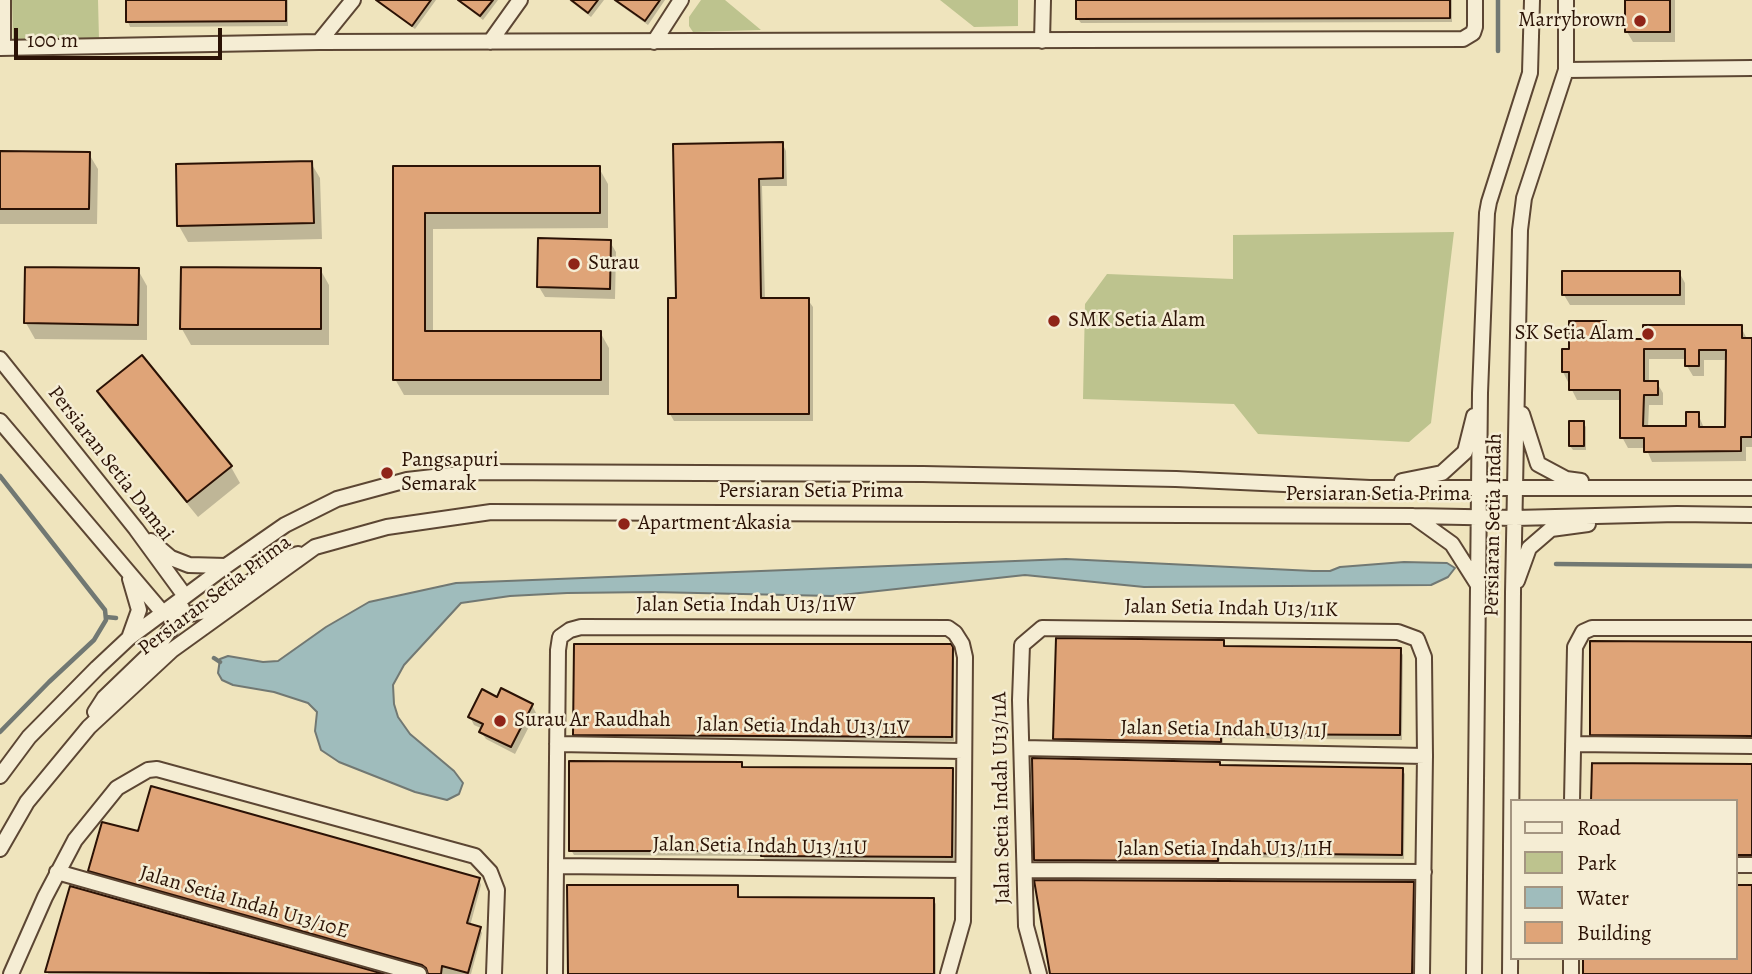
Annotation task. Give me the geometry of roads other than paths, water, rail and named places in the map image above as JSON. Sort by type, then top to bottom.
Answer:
[{"type":"street","points":[[3,0],[1,48],[319,42],[1463,39],[1473,33],[1475,0]]},
{"type":"street","points":[[319,42],[353,0]]},
{"type":"street","points":[[490,42],[520,0]]},
{"type":"street","points":[[654,42],[681,0]]},
{"type":"street","points":[[1042,41],[1043,0]]},
{"type":"street","name":"Persiaran Setia Indah","points":[[1474,974],[1480,393],[1489,202],[1530,74],[1532,0]]},
{"type":"street","name":"Persiaran Setia Indah","points":[[1511,799],[1520,230],[1524,198],[1566,70],[1566,0]]},
{"type":"street","points":[[1566,70],[1752,68]]},
{"type":"street","name":"Persiaran Setia Damai","points":[[0,359],[136,529],[185,596]]},
{"type":"street","points":[[1370,488],[1441,473],[1465,452],[1480,393]]},
{"type":"street","points":[[1518,403],[1538,464],[1566,478],[1621,487]]},
{"type":"street","points":[[0,421],[163,613],[180,616],[205,611],[277,562],[315,547]]},
{"type":"street","name":"Persiaran Setia Prima","points":[[0,776],[29,737],[129,638],[226,566],[285,525],[337,499],[407,480],[477,472],[937,474],[1176,479],[1370,488],[1752,488]]},
{"type":"street","name":"Persiaran Setia Prima","points":[[0,849],[27,802],[89,727],[172,650],[315,547],[387,527],[491,512],[1413,516],[1515,519],[1677,514],[1752,515]]},
{"type":"street","points":[[1513,592],[1529,548],[1551,529],[1677,514]]},
{"type":"street","points":[[1413,516],[1452,544],[1479,586]]},
{"type":"street","points":[[136,529],[171,558],[189,565],[226,566]]},
{"type":"street","points":[[128,571],[139,610],[129,638]]},
{"type":"street","points":[[89,727],[92,716],[104,698],[159,645],[180,616],[185,596]]},
{"type":"street","name":"Jalan Setia Indah U13/11W","points":[[557,744],[558,650],[560,637],[569,630],[581,627],[948,628],[962,644],[965,657],[963,751]]},
{"type":"street","name":"Jalan Setia Indah U13/11K","points":[[1042,628],[1398,632],[1417,639],[1424,657],[1426,756]]},
{"type":"street","name":"Jalan Setia Indah U13/11A","points":[[1039,974],[1026,926],[1020,700],[1023,645],[1042,628]]},
{"type":"street","points":[[1572,799],[1575,647],[1583,632],[1592,628],[1752,628]]},
{"type":"street","points":[[555,974],[557,744]]},
{"type":"street","name":"Jalan Setia Indah U13/11V","points":[[557,744],[963,751]]},
{"type":"street","points":[[1573,744],[1752,746]]},
{"type":"street","name":"Jalan Setia Indah U13/11J","points":[[1021,748],[1426,756]]},
{"type":"street","points":[[948,974],[963,921],[963,751]]},
{"type":"street","points":[[1422,974],[1426,756]]},
{"type":"street","points":[[11,974],[57,872],[75,840],[117,788],[148,770],[158,769],[475,856],[490,873],[497,890],[494,974]]},
{"type":"street","name":"Jalan Setia Indah U13/11U","points":[[556,866],[962,870]]},
{"type":"street","name":"Jalan Setia Indah U13/11H","points":[[1025,870],[1424,872]]},
{"type":"street","name":"Jalan Setia Indah U13/10E","points":[[57,872],[419,974]]},
{"type":"water","points":[[1066,559],[1313,571],[1404,562],[1447,563],[1455,568],[1448,577],[1431,585],[1144,587],[1025,575],[832,596],[567,593],[510,596],[461,603],[404,665],[393,685],[398,717],[410,734],[454,771],[463,783],[459,794],[447,800],[415,792],[339,762],[321,750],[315,731],[317,712],[308,703],[274,692],[233,685],[222,680],[218,673],[220,659],[228,656],[263,662],[278,661],[326,627],[369,602],[456,583]]},
{"type":"waterway","points":[[1498,0],[1498,51]]},
{"type":"waterway","points":[[0,476],[105,610],[106,620],[94,640],[0,732]]},
{"type":"waterway","points":[[1556,564],[1752,566]]},
{"type":"waterway","points":[[106,617],[116,618]]},
{"type":"waterway","points":[[214,658],[220,662]]},
{"type":"place","name":"Marrybrown","points":[[1640,21]]},
{"type":"place","name":"Surau","points":[[574,264]]},
{"type":"place","name":"SMK Setia Alam","points":[[1054,321]]},
{"type":"place","name":"SK Setia Alam","points":[[1648,334]]},
{"type":"place","name":"Pangsapuri Semarak","points":[[387,473]]},
{"type":"place","name":"Apartment Akasia","points":[[624,524]]},
{"type":"place","name":"Surau Ar Raudhah","points":[[500,721]]}]
